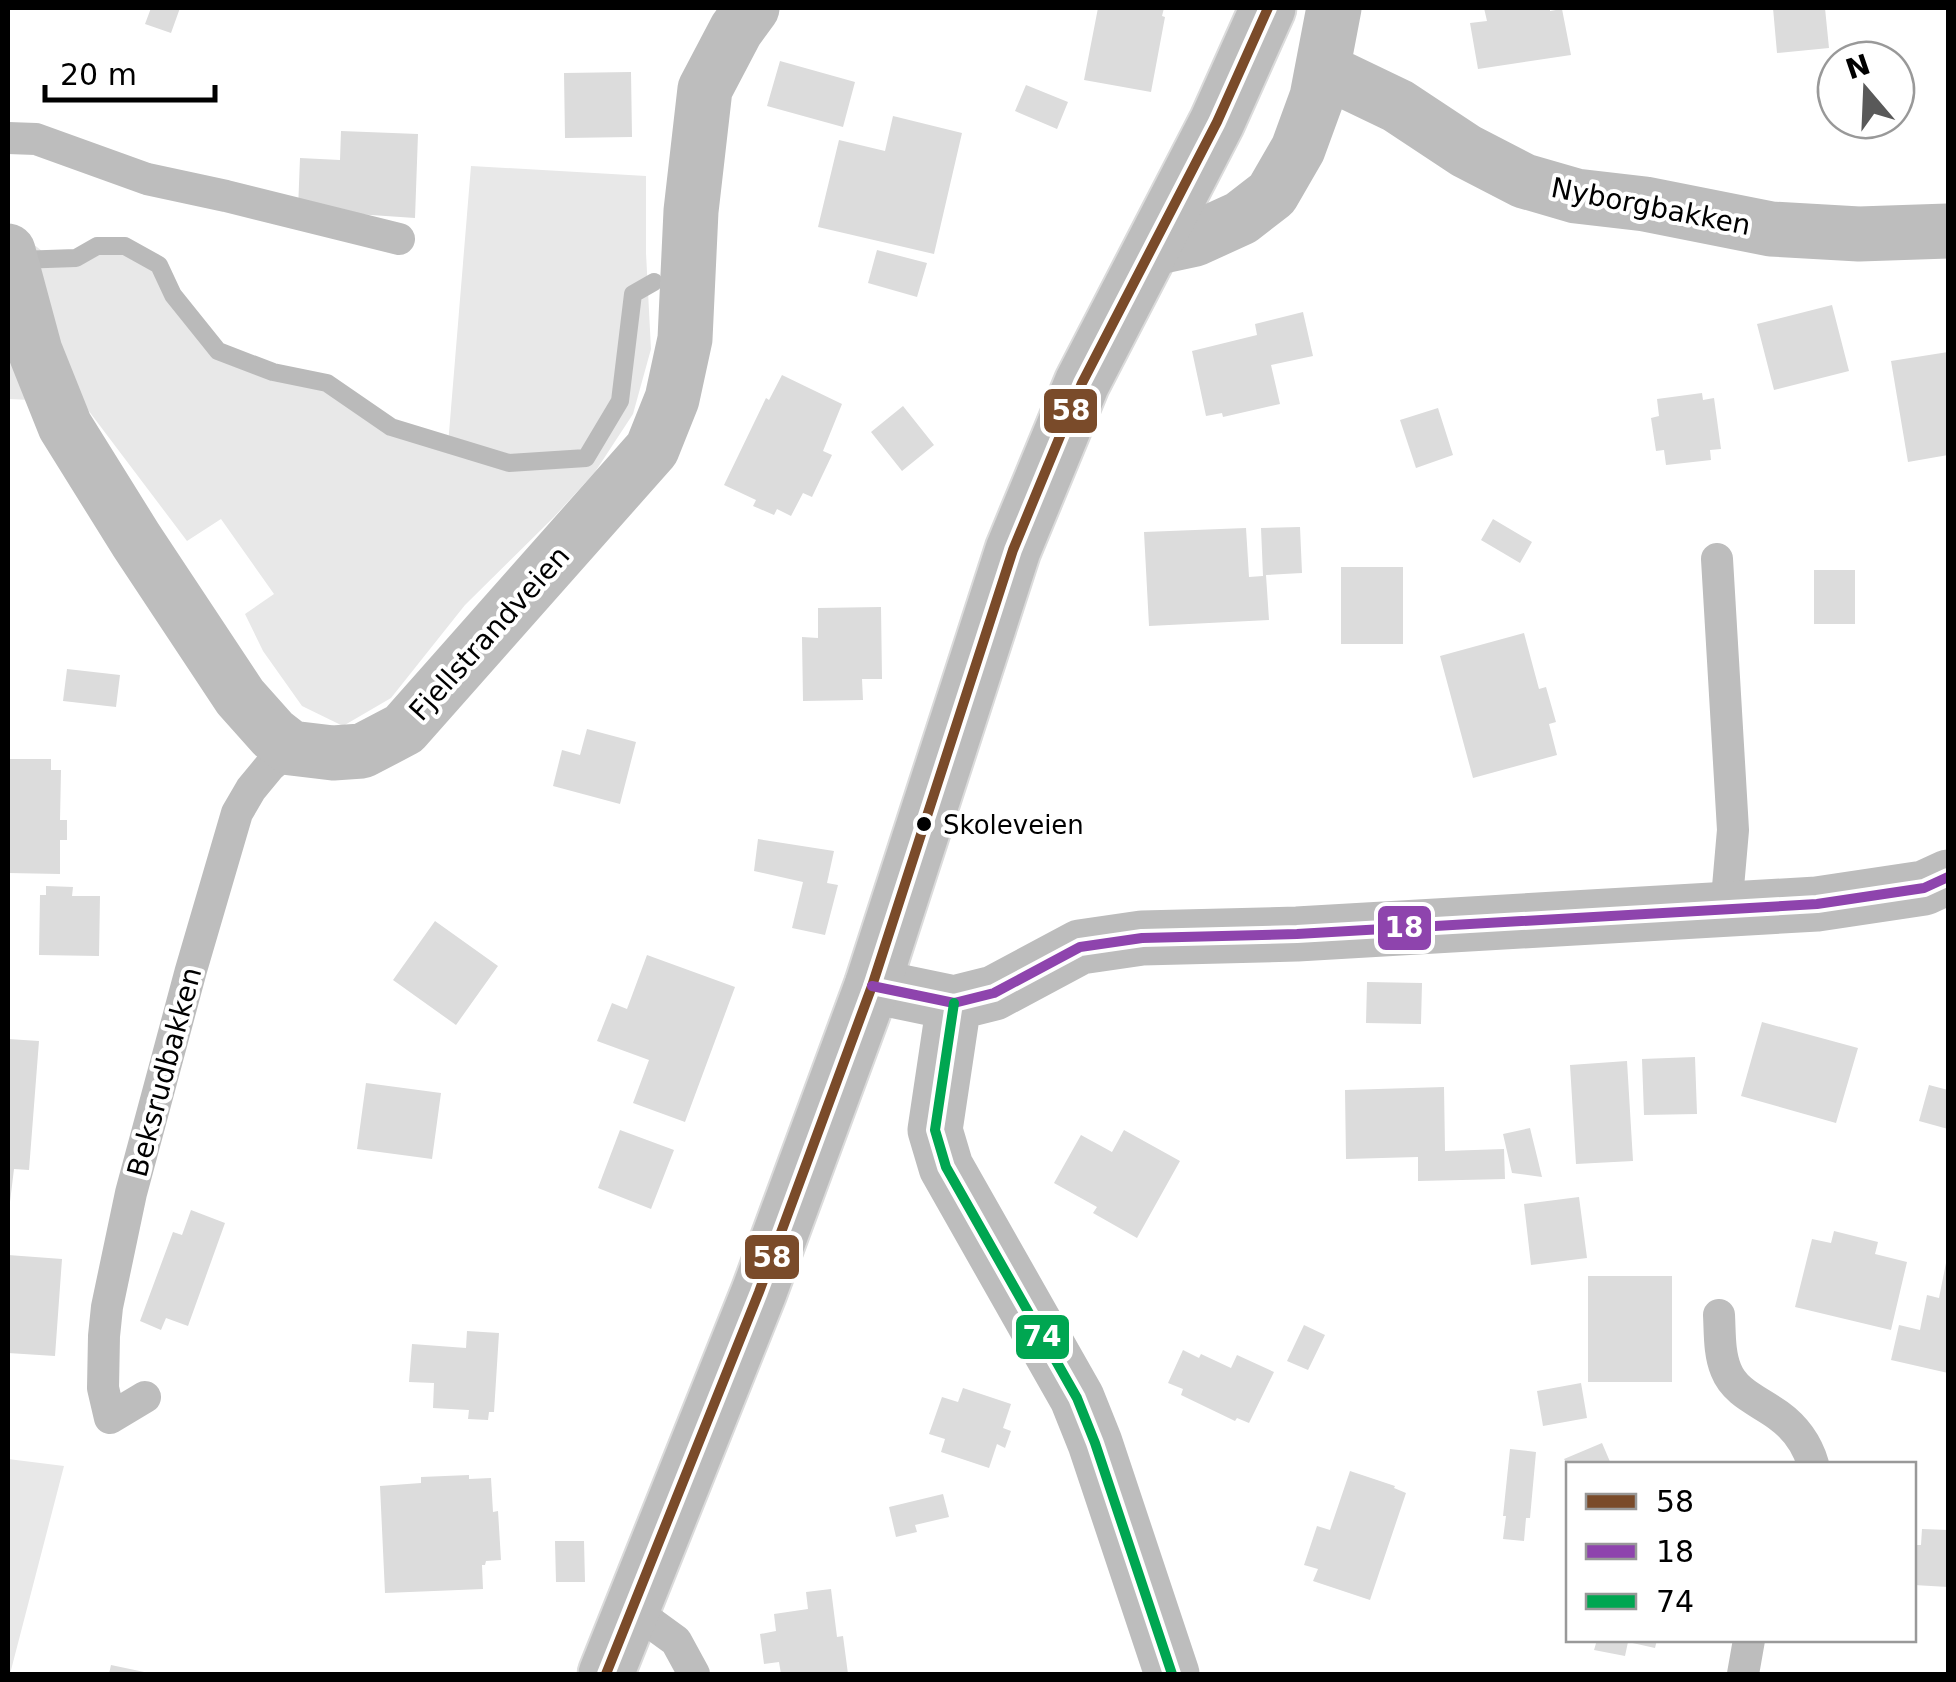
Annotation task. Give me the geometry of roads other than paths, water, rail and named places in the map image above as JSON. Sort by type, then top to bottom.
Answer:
[{"type":"street","name":"Fjellstrandveien","points":[[290,748],[333,753],[362,751],[404,729],[652,449],[672,399],[685,339],[690,211],[706,90],[736,30],[752,8]]},
{"type":"street","points":[[1153,248],[1196,239],[1241,218],[1272,194],[1298,148],[1317,97],[1334,8]]},
{"type":"street","points":[[606,1674],[759,1292],[872,986],[1013,550],[1082,383],[1217,122],[1267,12]]},
{"type":"street","name":"Nyborgbakken","points":[[1323,70],[1398,106],[1466,151],[1524,182],[1576,196],[1646,204],[1772,229],[1858,234],[1948,232]]},
{"type":"street","points":[[10,261],[35,351],[65,426],[240,697],[290,748]]},
{"type":"street","points":[[872,986],[954,1003],[994,993],[1080,948],[1142,938],[1297,934],[1818,904],[1924,888],[1948,877]]},
{"type":"street","points":[[954,1003],[935,1130],[946,1167],[1077,1398],[1172,1674]]},
{"type":"lane","points":[[8,138],[36,139],[148,179],[399,239]]},
{"type":"lane","points":[[1718,560],[1733,830],[1726,910]]},
{"type":"lane","name":"Beksrudbakken","points":[[145,1397],[110,1418],[103,1388],[106,1322],[131,1192],[237,813],[251,789],[290,748]]},
{"type":"lane","points":[[1720,1316],[1721,1349],[1732,1382],[1792,1427],[1805,1442],[1813,1462]]},
{"type":"lane","points":[[632,1609],[676,1641],[694,1674]]},
{"type":"lane","points":[[1742,1674],[1749,1642]]},
{"type":"waterway","points":[[18,260],[76,258],[97,246],[125,246],[159,265],[173,295],[218,351],[273,372],[327,383],[391,427],[509,463],[586,458],[620,401],[633,294],[654,282]]},
{"type":"place","name":"Skoleveien","points":[[924,824]]}]
